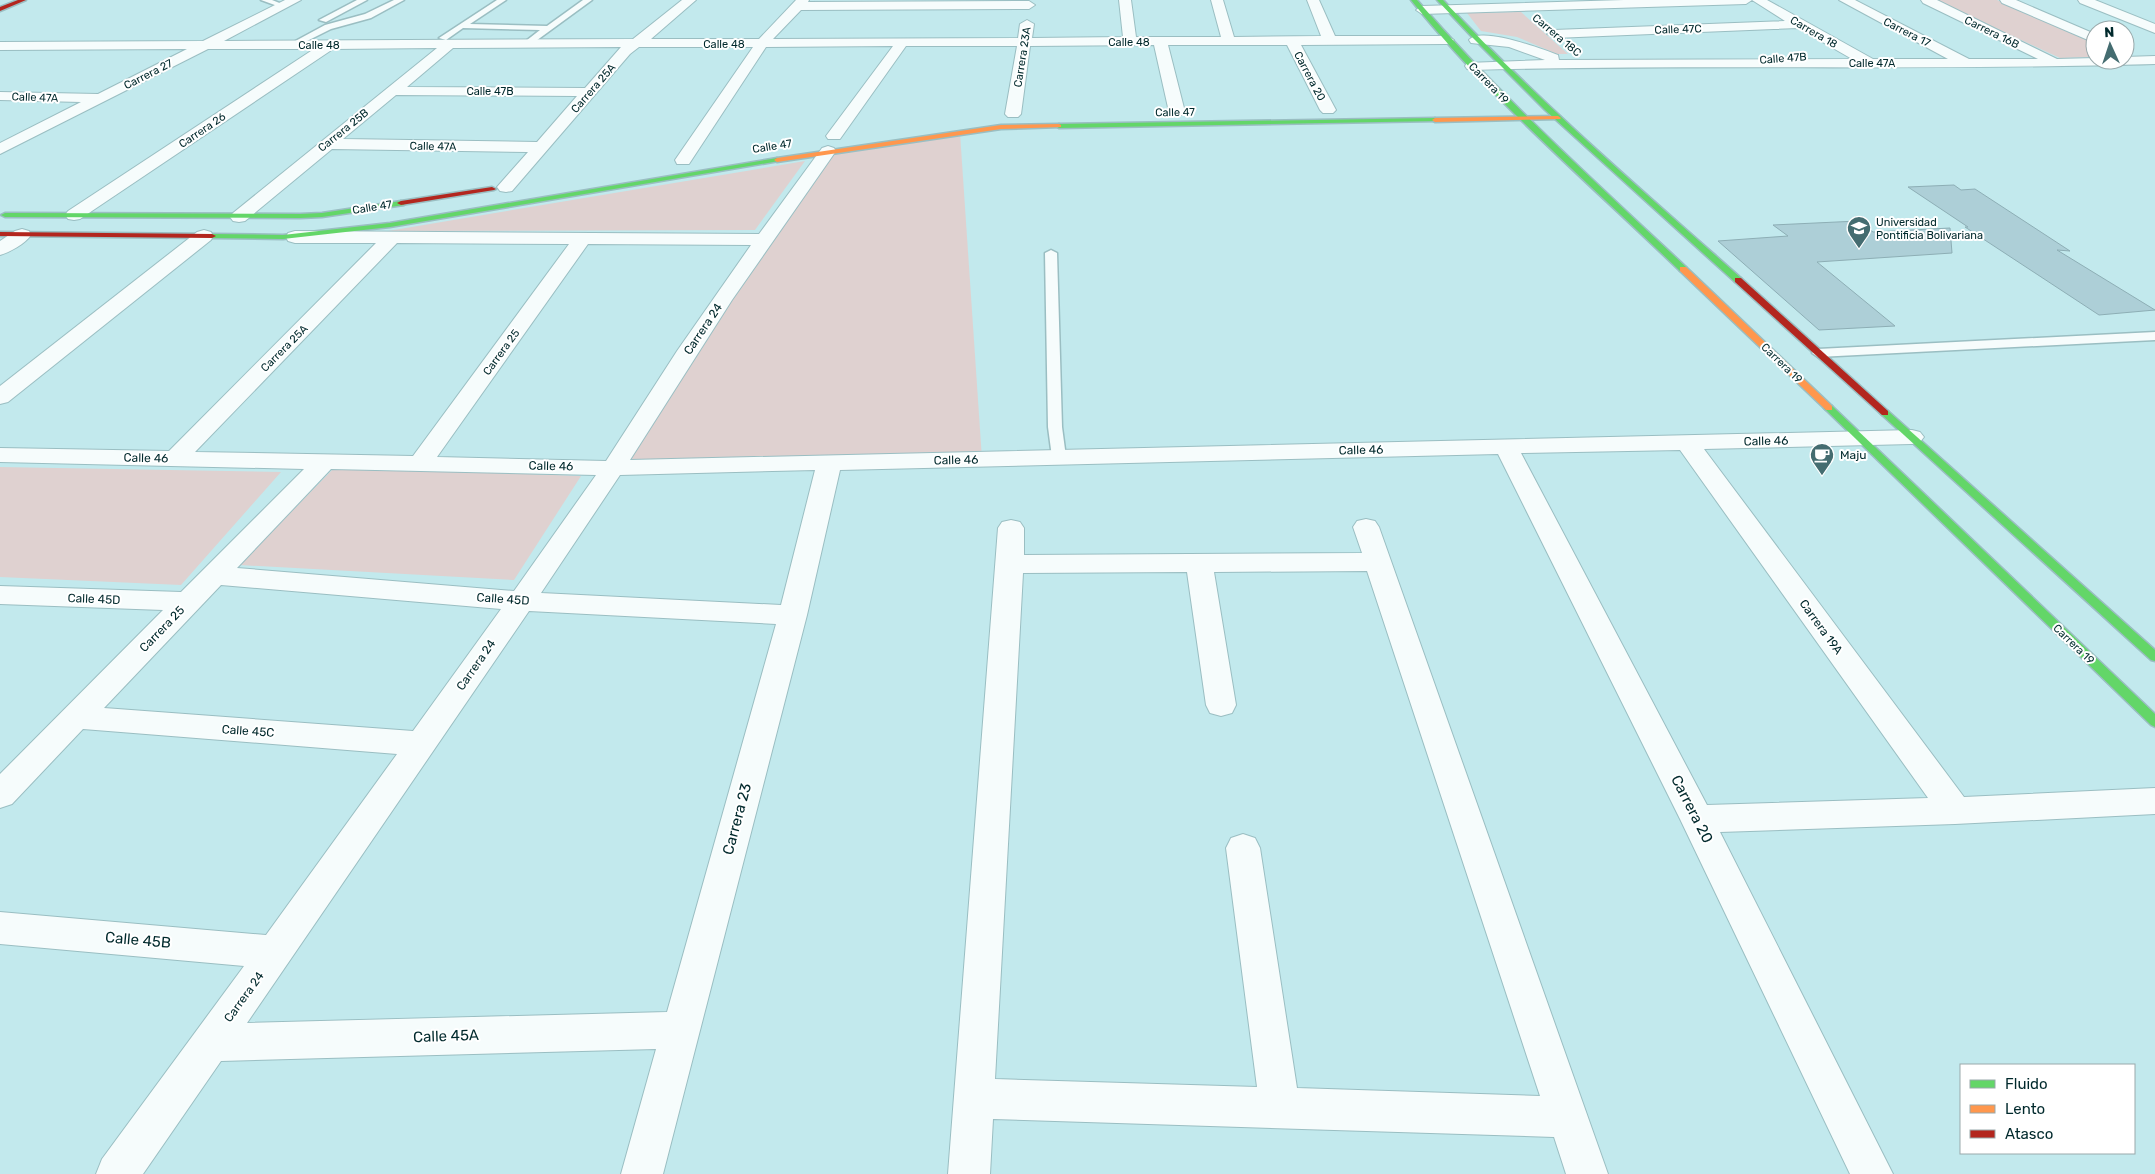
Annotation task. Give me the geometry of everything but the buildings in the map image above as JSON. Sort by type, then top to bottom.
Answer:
[{"type":"main road","points":[[0,9],[23,0]]},
{"type":"main road","name":"Carrera 19","points":[[1440,0],[1476,40],[1558,118],[2155,658]]},
{"type":"main road","name":"Carrera 19","points":[[1418,5],[1447,40],[1514,108],[1861,438],[2155,722]]},
{"type":"main road","points":[[1269,111],[1548,108]]},
{"type":"main road","points":[[1201,112],[1197,117],[1206,123]]},
{"type":"main road","name":"Calle 47","points":[[0,234],[283,236],[332,233],[390,225],[829,142],[1000,127],[1558,118]]},
{"type":"main road","name":"Calle 47","points":[[829,142],[853,133]]},
{"type":"main road","points":[[678,161],[702,157]]},
{"type":"main road","name":"Calle 47","points":[[0,216],[239,217],[322,215],[526,184]]},
{"type":"street","name":"Carrera 25A","points":[[506,187],[625,51],[690,0]]},
{"type":"street","points":[[1124,0],[1130,42]]},
{"type":"street","points":[[1217,0],[1229,41]]},
{"type":"street","points":[[1313,0],[1330,41]]},
{"type":"street","points":[[1418,5],[1449,10],[1746,0]]},
{"type":"street","name":"Carrera 18","points":[[1758,0],[1870,63]]},
{"type":"street","name":"Carrera 17","points":[[1845,0],[1968,64]]},
{"type":"street","name":"Carrera 16B","points":[[1926,0],[2058,63]]},
{"type":"street","points":[[2006,0],[2085,35]]},
{"type":"street","points":[[2084,0],[2155,29]]},
{"type":"street","points":[[678,161],[762,43],[800,3],[1029,2]]},
{"type":"street","name":"Carrera 23A","points":[[1013,114],[1025,42],[1029,2]]},
{"type":"street","name":"Carrera 27","points":[[0,149],[290,3]]},
{"type":"street","name":"Carrera 18C","points":[[1524,8],[1589,63]]},
{"type":"street","name":"Calle 47C","points":[[1547,27],[1801,24]]},
{"type":"street","name":"Calle 48","points":[[0,46],[292,46],[446,42],[634,44],[1447,40]]},
{"type":"street","points":[[1476,40],[1511,43],[1543,56],[1589,63]]},
{"type":"street","name":"Carrera 20","points":[[1292,41],[1328,110]]},
{"type":"street","name":"Carrera 25B","points":[[239,217],[392,91],[446,42]]},
{"type":"street","points":[[1160,42],[1176,112]]},
{"type":"street","name":"Carrera 24","points":[[117,1174],[276,952],[521,601],[613,468],[689,350],[829,142],[902,43]]},
{"type":"street","name":"Carrera 26","points":[[74,216],[329,45]]},
{"type":"street","name":"Calle 47B","points":[[1714,63],[1852,54]]},
{"type":"street","points":[[2135,55],[2149,60]]},
{"type":"street","name":"Calle 47A","points":[[1589,63],[1968,64],[2149,60]]},
{"type":"street","points":[[1472,66],[1589,63]]},
{"type":"street","name":"Calle 47B","points":[[392,91],[589,92]]},
{"type":"street","name":"Calle 47A","points":[[0,96],[100,98]]},
{"type":"street","name":"Calle 47A","points":[[326,144],[541,147]]},
{"type":"street","points":[[0,249],[22,235]]},
{"type":"street","points":[[0,397],[204,236]]},
{"type":"street","name":"Calle 47","points":[[283,236],[582,240],[764,240]]},
{"type":"street","name":"Carrera 25A","points":[[175,459],[393,237]]},
{"type":"street","name":"Carrera 25","points":[[420,464],[582,240]]},
{"type":"street","name":"Calle 46","points":[[0,455],[613,468],[1912,437]]},
{"type":"street","name":"Carrera 19A","points":[[1687,442],[1955,811]]},
{"type":"street","name":"Carrera 20","points":[[1506,447],[1697,819],[1872,1174]]},
{"type":"street","name":"Carrera 25","points":[[2,791],[76,718],[324,462]]},
{"type":"street","name":"Carrera 23","points":[[642,1174],[792,614],[829,463]]},
{"type":"street","points":[[1366,527],[1587,1174]]},
{"type":"street","points":[[969,1174],[1010,564],[1010,528]]},
{"type":"street","points":[[1010,564],[1377,562]]},
{"type":"street","points":[[1199,563],[1221,705]]},
{"type":"street","name":"Calle 45D","points":[[214,575],[521,601],[792,614]]},
{"type":"street","name":"Calle 45D","points":[[0,595],[188,602]]},
{"type":"street","name":"Calle 45C","points":[[76,718],[421,744]]},
{"type":"street","points":[[1697,819],[1955,811],[2155,801]]},
{"type":"street","points":[[1242,848],[1280,1107]]},
{"type":"street","name":"Calle 45B","points":[[0,928],[276,952]]},
{"type":"street","name":"Calle 45A","points":[[211,1042],[680,1030]]},
{"type":"street","points":[[974,1098],[1568,1117]]},
{"type":"lane","points":[[265,0],[290,3]]},
{"type":"lane","points":[[328,27],[321,26],[319,23],[363,0]]},
{"type":"lane","points":[[292,46],[328,27],[368,16],[400,0]]},
{"type":"lane","points":[[446,42],[462,26],[502,0]]},
{"type":"lane","points":[[526,44],[588,0]]},
{"type":"lane","points":[[462,26],[549,28]]},
{"type":"lane","points":[[1051,253],[1056,427],[1059,457]]},
{"type":"lane","points":[[1818,353],[2155,336]]},
{"type":"shaded area","points":[[1935,0],[1997,0],[2085,39],[2085,57],[2060,58]]},
{"type":"shaded area","points":[[1521,12],[1568,54],[1557,54],[1517,37],[1481,31],[1467,13]]},
{"type":"shaded area","points":[[960,133],[982,459],[613,468],[828,151]]},
{"type":"shaded area","points":[[805,161],[755,230],[388,231]]},
{"type":"shaded area","points":[[0,467],[281,472],[181,585],[0,577]]},
{"type":"shaded area","points":[[335,467],[581,476],[514,580],[239,565]]},
{"type":"traffic: fast","points":[[1414,0],[1477,71],[1683,269]]},
{"type":"traffic: fast","points":[[1440,0],[1511,74],[1548,109],[1738,280]]},
{"type":"traffic: fast","points":[[1059,126],[1435,120]]},
{"type":"traffic: fast","points":[[212,236],[283,237],[390,225],[777,160]]},
{"type":"traffic: fast","points":[[5,215],[300,216],[322,215],[401,203]]},
{"type":"traffic: fast","points":[[1829,408],[2155,722]]},
{"type":"traffic: fast","points":[[1885,413],[2155,657]]},
{"type":"traffic: slow","points":[[1435,120],[1558,118]]},
{"type":"traffic: slow","points":[[777,160],[1001,127],[1059,126]]},
{"type":"traffic: slow","points":[[1683,269],[1829,408]]},
{"type":"traffic: jam","points":[[0,9],[23,0]]},
{"type":"traffic: jam","points":[[401,203],[492,189]]},
{"type":"traffic: jam","points":[[0,234],[212,236]]},
{"type":"traffic: jam","points":[[1738,280],[1885,413]]},
{"type":"place","name":"Universidad Pontificia Bolivariana","points":[[1859,249]]},
{"type":"place","name":"Maju","points":[[1822,476]]}]
